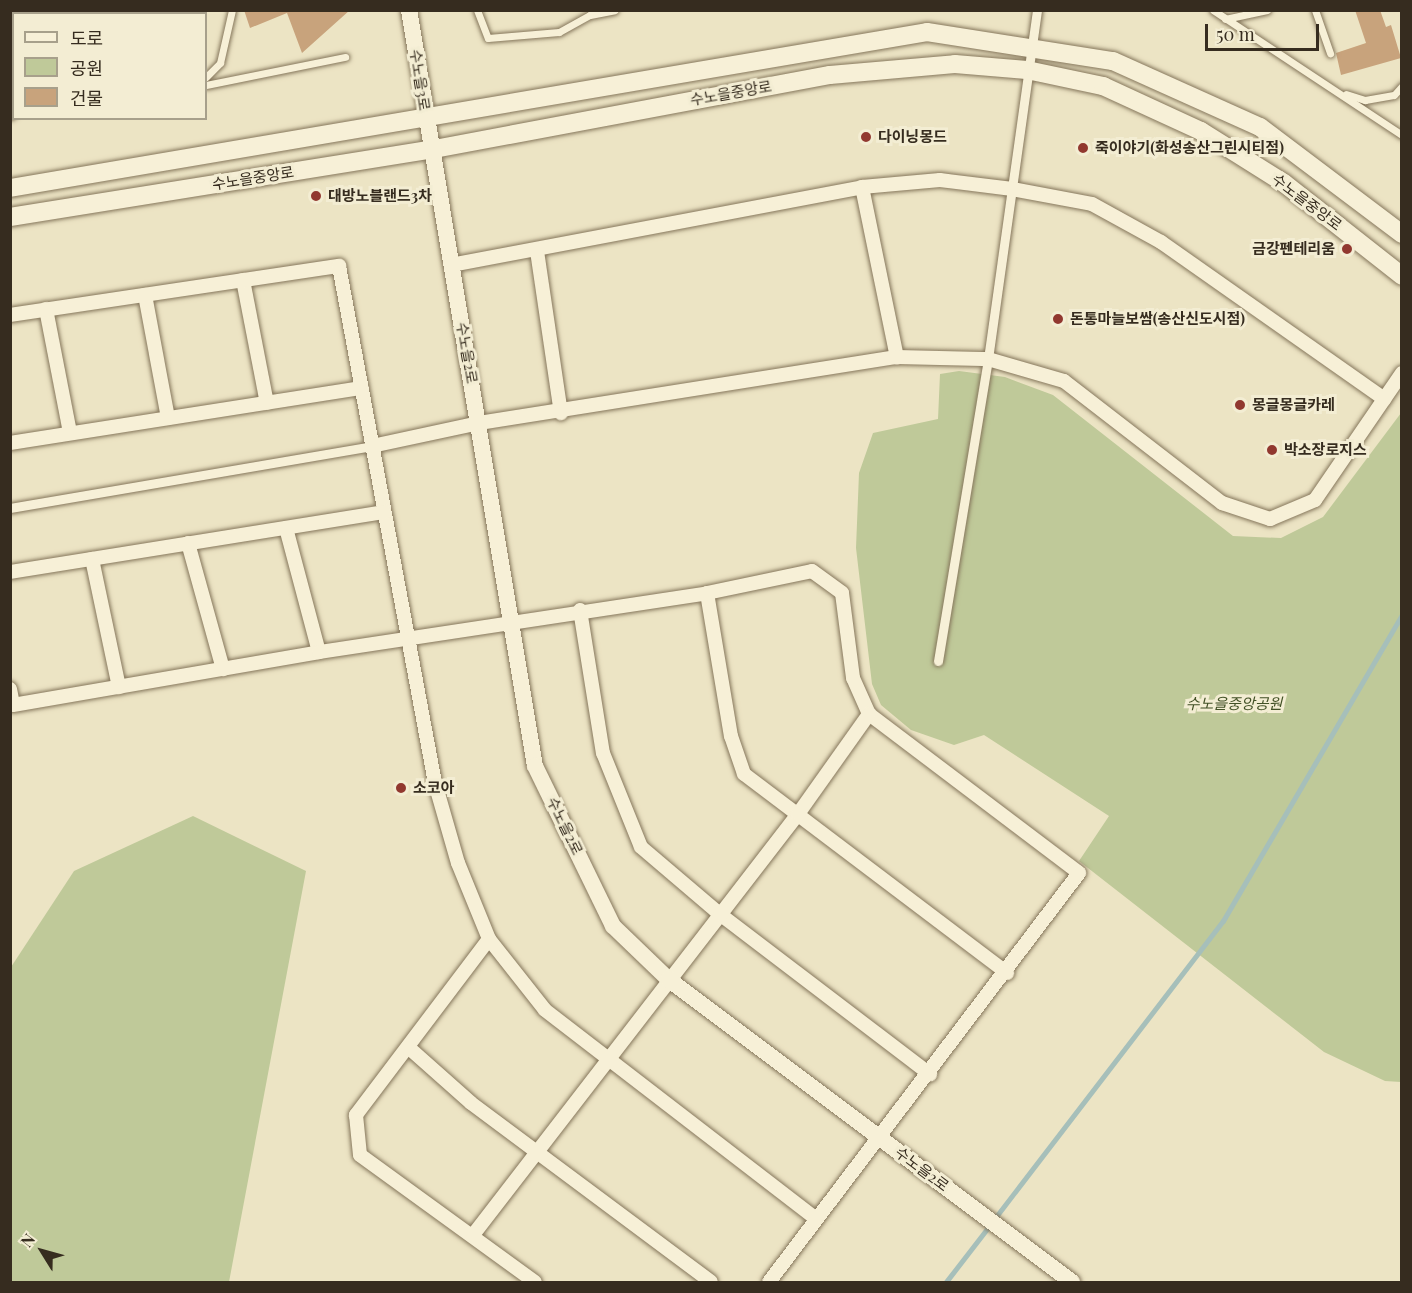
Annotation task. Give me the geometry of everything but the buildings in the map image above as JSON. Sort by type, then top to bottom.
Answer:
[{"type":"main road","name":"수노을중앙로","points":[[10,188],[927,32],[1031,46],[1113,61],[1260,127],[1401,234]]},
{"type":"main road","name":"수노을중앙로","points":[[10,217],[429,150],[830,75],[956,64],[1027,70],[1103,86],[1201,130],[1284,183],[1401,276]]},
{"type":"street","name":"수노을3로","points":[[409,10],[429,150]]},
{"type":"street","points":[[938,661],[988,359],[1037,10]]},
{"type":"street","name":"수노을2로","points":[[429,150],[479,423],[536,766],[613,926],[668,979],[1072,1282]]},
{"type":"street","points":[[451,265],[537,251],[862,187],[940,180],[1012,189],[1092,204],[1151,236],[1384,399]]},
{"type":"street","points":[[862,187],[897,357]]},
{"type":"street","points":[[537,251],[561,413]]},
{"type":"street","points":[[10,315],[339,266],[407,639],[438,794],[458,863],[489,939],[545,1010],[816,1219]]},
{"type":"street","points":[[243,280],[267,402]]},
{"type":"street","points":[[145,295],[168,418]]},
{"type":"street","points":[[46,309],[70,433]]},
{"type":"street","points":[[10,508],[372,446],[479,423],[561,413],[897,357],[988,359],[1064,381],[1222,503],[1270,519],[1315,500],[1401,373]]},
{"type":"street","points":[[10,443],[362,388]]},
{"type":"street","points":[[10,572],[384,512]]},
{"type":"street","points":[[286,528],[319,652]]},
{"type":"street","points":[[188,543],[223,669]]},
{"type":"street","points":[[92,559],[118,687]]},
{"type":"street","points":[[10,689],[13,705],[319,652],[580,610],[707,593],[812,572],[842,592],[853,678],[868,714],[1079,873],[1007,973],[769,1282]]},
{"type":"street","points":[[707,593],[731,736],[744,774],[1007,973]]},
{"type":"street","points":[[580,610],[603,753],[640,847],[721,915],[930,1074]]},
{"type":"street","points":[[473,1235],[606,1059],[798,814],[868,714]]},
{"type":"street","points":[[489,939],[356,1115],[360,1155],[535,1282]]},
{"type":"street","points":[[408,1047],[471,1103],[711,1282]]},
{"type":"lane","points":[[207,76],[220,63],[232,10]]},
{"type":"lane","points":[[477,10],[488,38],[559,32],[578,22],[615,10]]},
{"type":"lane","points":[[578,22],[581,10]]},
{"type":"lane","points":[[1213,10],[1401,135]]},
{"type":"lane","points":[[1225,19],[1267,10]]},
{"type":"lane","points":[[1316,10],[1330,53]]},
{"type":"lane","points":[[207,85],[345,57]]},
{"type":"lane","points":[[1338,91],[1365,100],[1394,95],[1401,86]]},
{"type":"green space","name":"수노을중앙공원","points":[[959,371],[1005,377],[1053,395],[1233,536],[1281,538],[1323,517],[1401,413],[1401,1082],[1385,1081],[1324,1052],[1079,861],[1109,816],[984,735],[954,745],[911,730],[881,705],[872,684],[856,548],[859,473],[873,433],[938,419],[940,374]]},
{"type":"green space","points":[[193,816],[306,871],[229,1282],[11,1282],[11,967],[74,871]]},
{"type":"waterway","points":[[995,1218],[1223,921],[1402,615]]},
{"type":"waterway","points":[[946,1282],[990,1225]]},
{"type":"place","name":"다이닝몽드","points":[[866,137]]},
{"type":"place","name":"죽이야기(화성송산그린시티점)","points":[[1083,148]]},
{"type":"place","name":"대방노블랜드3차","points":[[316,196]]},
{"type":"place","name":"금강펜테리움","points":[[1347,249]]},
{"type":"place","name":"돈통마늘보쌈(송산신도시점)","points":[[1058,319]]},
{"type":"place","name":"몽글몽글카레","points":[[1240,405]]},
{"type":"place","name":"박소장로지스","points":[[1272,450]]},
{"type":"place","name":"소코아","points":[[401,788]]}]
